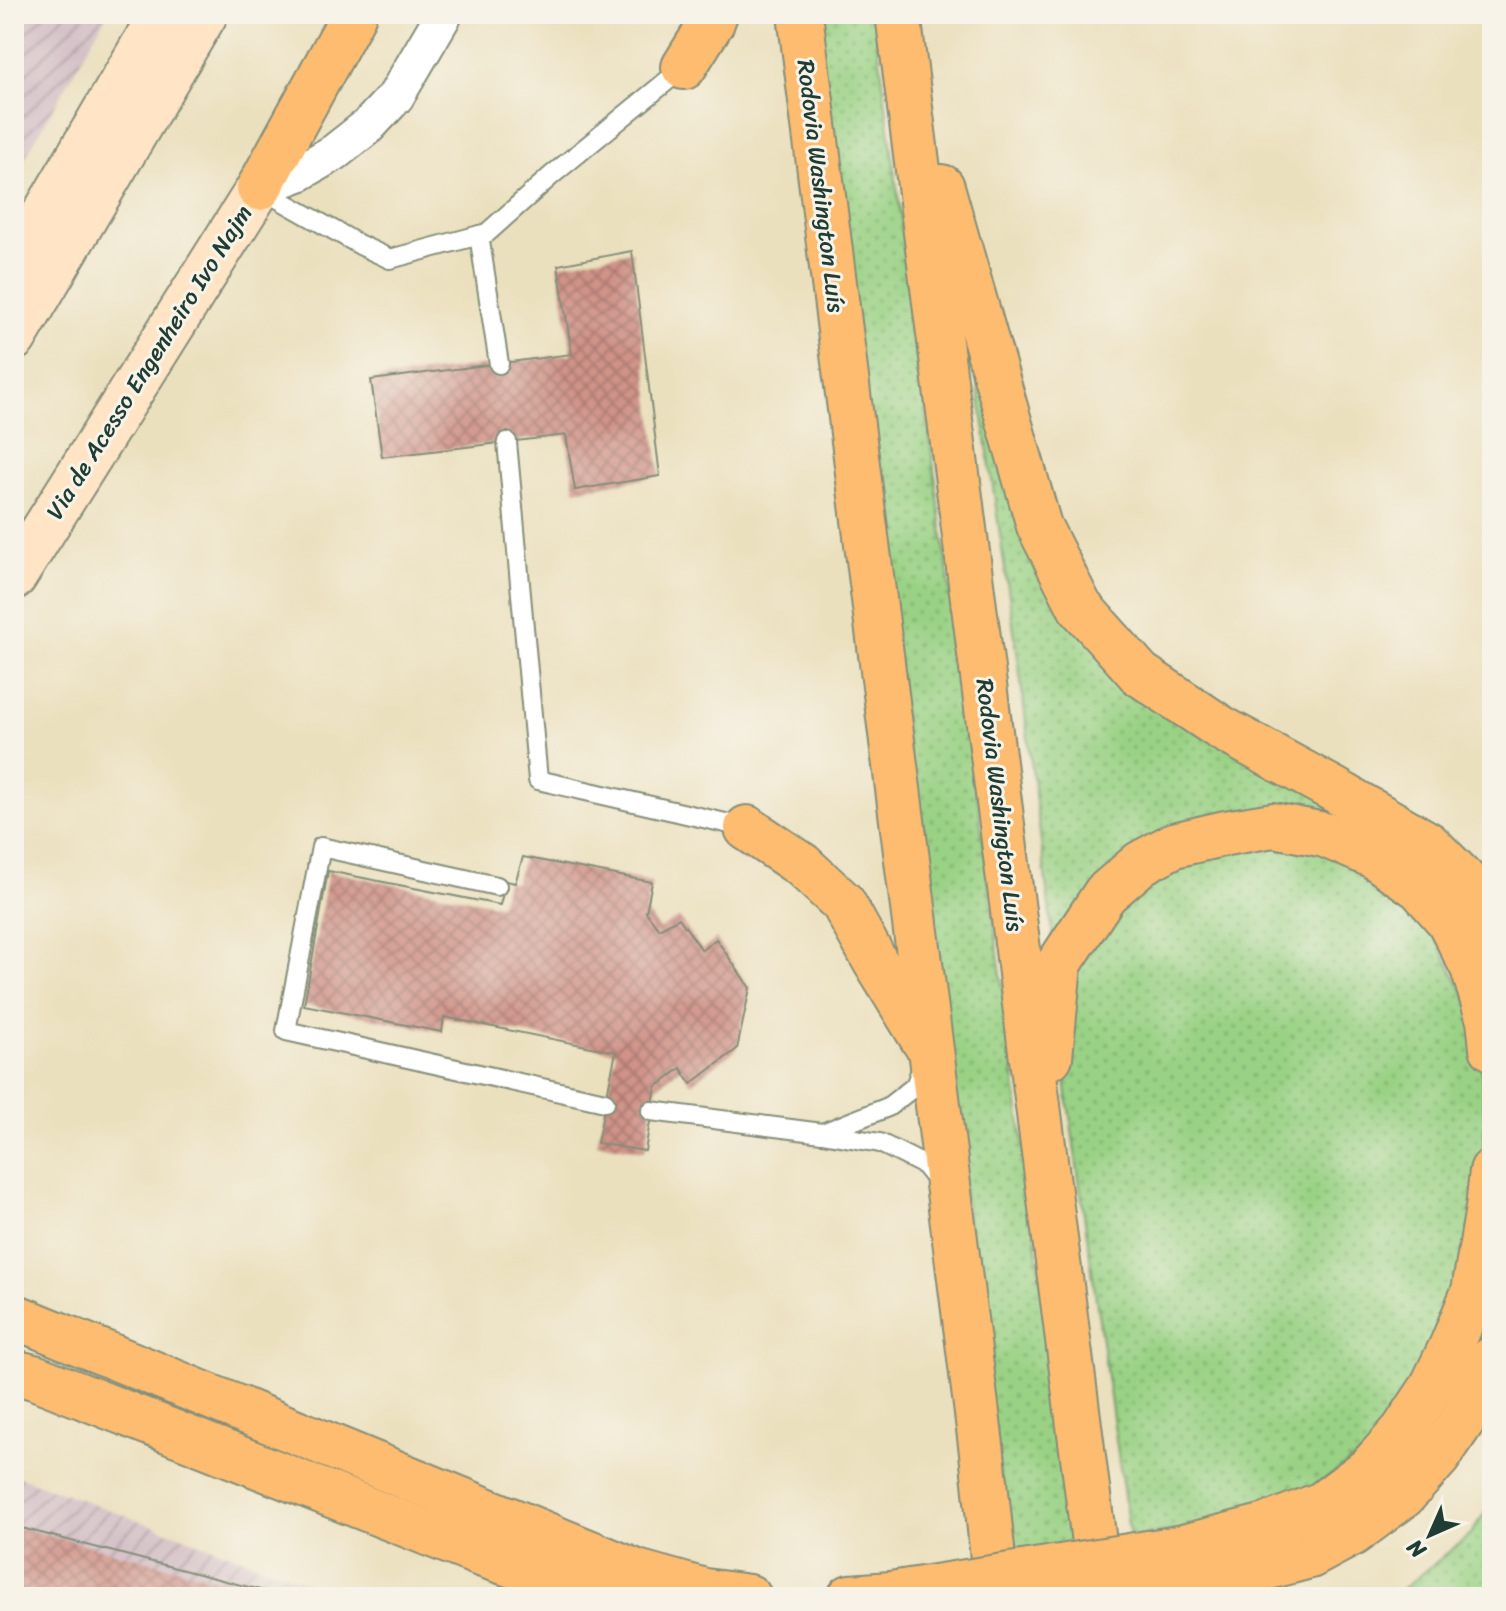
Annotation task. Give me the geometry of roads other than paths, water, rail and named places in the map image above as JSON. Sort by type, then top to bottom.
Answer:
[{"type":"highway","points":[[259,188],[354,14]]},
{"type":"highway","points":[[684,67],[715,14]]},
{"type":"highway","name":"Rodovia Washington Luís","points":[[800,14],[982,1453],[997,1597]]},
{"type":"highway","points":[[899,24],[1039,526],[1080,607],[1140,674],[1221,728],[1428,844],[1472,888],[1492,919]]},
{"type":"highway","name":"Rodovia Washington Luís","points":[[899,24],[1100,1597]]},
{"type":"highway","points":[[1042,1135],[1059,964],[1105,894],[1141,863],[1174,845],[1226,833],[1273,825],[1325,835],[1374,856],[1420,888],[1449,921],[1473,968],[1489,1020],[1492,1048]]},
{"type":"highway","points":[[747,828],[802,865],[843,903],[896,998],[929,1049]]},
{"type":"highway","points":[[1100,1597],[1322,1504],[1370,1468],[1403,1431],[1431,1389],[1452,1345],[1474,1291],[1492,1171]]},
{"type":"highway","points":[[14,1316],[637,1572],[705,1591],[749,1597]]},
{"type":"highway","points":[[871,1595],[1178,1566],[1246,1573],[1310,1556],[1353,1533],[1403,1496],[1438,1457],[1469,1411],[1492,1359]]},
{"type":"highway","points":[[14,1372],[34,1377],[483,1555],[608,1597]]},
{"type":"highway","points":[[483,1555],[549,1597]]},
{"type":"street","points":[[14,338],[143,81],[162,14]]},
{"type":"street","points":[[14,266],[143,81],[205,14]]},
{"type":"street","points":[[259,188],[299,173],[335,152],[368,126],[396,96],[444,14]]},
{"type":"street","name":"Via de Acesso Engenheiro Ivo Najm","points":[[14,577],[259,188]]},
{"type":"lane","points":[[259,188],[390,259],[483,234],[684,67]]},
{"type":"lane","points":[[483,234],[499,364]]},
{"type":"lane","points":[[507,442],[538,780],[747,828]]},
{"type":"lane","points":[[497,886],[321,847],[286,1031],[605,1102]]},
{"type":"lane","points":[[822,1133],[888,1107],[915,1086],[929,1049]]},
{"type":"lane","points":[[651,1111],[880,1143],[924,1165],[948,1196]]}]
